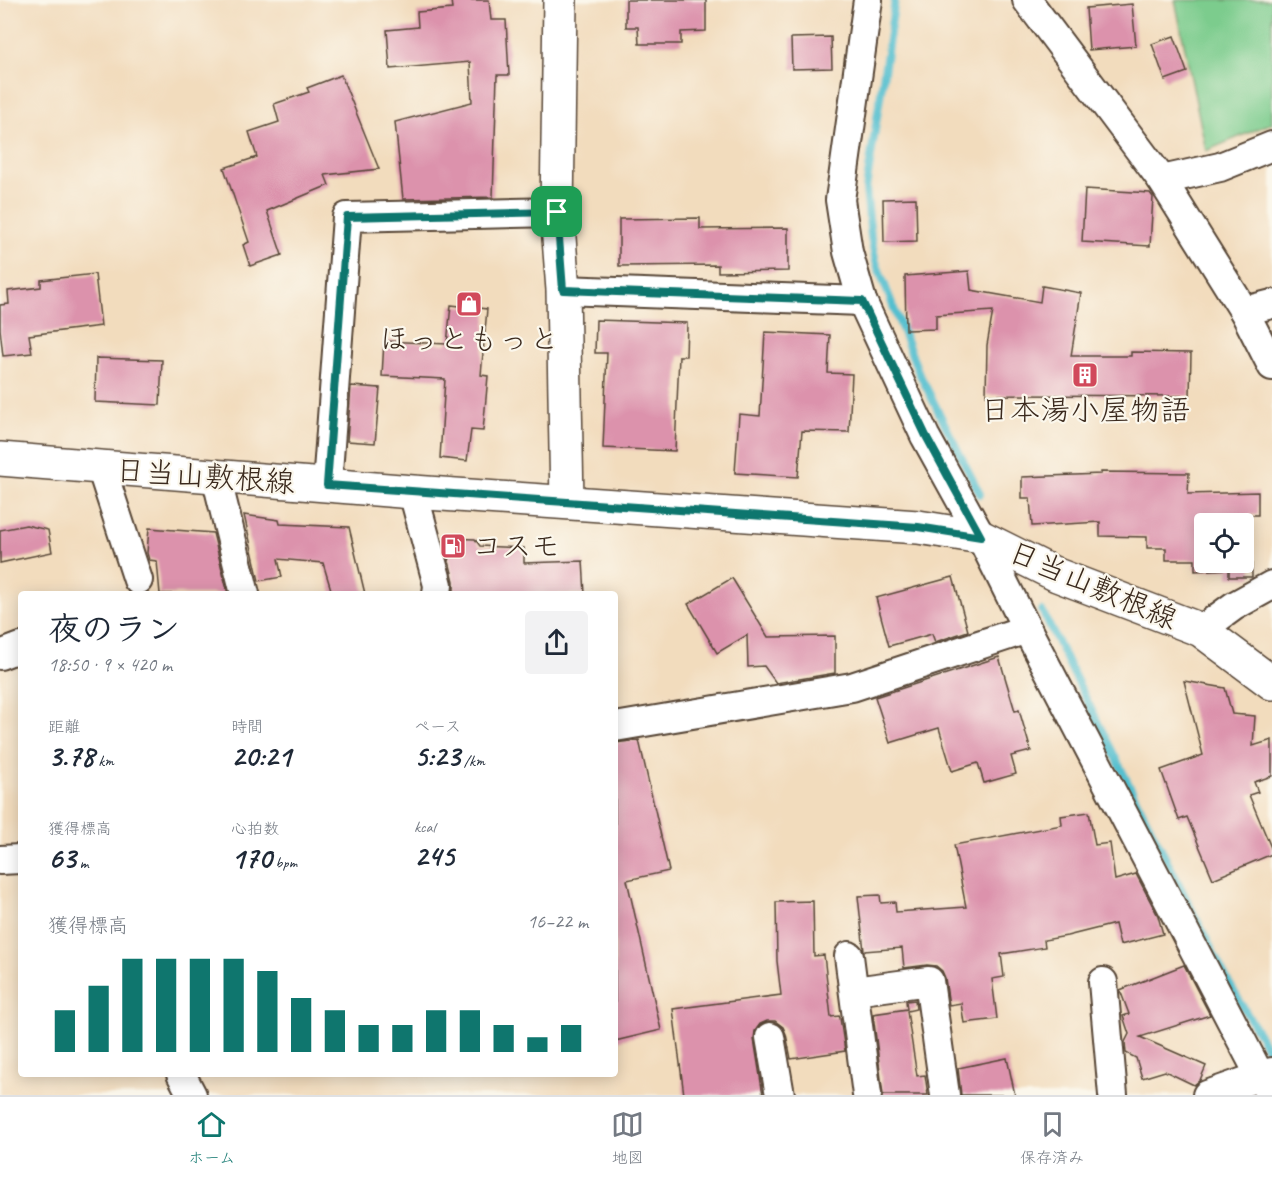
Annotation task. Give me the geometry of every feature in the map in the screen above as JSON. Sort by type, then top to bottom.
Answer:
[{"type":"main road","points":[[560,0],[557,212],[563,290],[567,502]]},
{"type":"main road","name":"日当山敷根線","points":[[0,459],[413,492],[918,527],[981,537],[1057,575],[1201,630],[1272,683]]},
{"type":"street","points":[[868,0],[840,200],[848,252],[862,301],[926,436],[1268,1081],[1207,1095]]},
{"type":"street","points":[[1027,0],[1162,180],[1244,311],[1272,366]]},
{"type":"street","points":[[1162,180],[1220,167],[1272,146]]},
{"type":"street","points":[[327,485],[347,217],[557,212]]},
{"type":"street","points":[[563,290],[862,301]]},
{"type":"street","points":[[1244,311],[1272,304]]},
{"type":"street","points":[[101,467],[138,580]]},
{"type":"street","points":[[216,476],[244,591]]},
{"type":"street","points":[[413,492],[438,585],[437,591]]},
{"type":"street","points":[[1201,630],[1234,606],[1272,585]]},
{"type":"street","points":[[618,726],[852,687],[1027,629]]},
{"type":"street","points":[[0,655],[18,648]]},
{"type":"street","points":[[0,860],[18,860]]},
{"type":"street","points":[[849,956],[867,1095]]},
{"type":"street","points":[[854,991],[929,981],[945,1095]]},
{"type":"street","points":[[1103,982],[1113,1095]]},
{"type":"street","points":[[770,1037],[780,1095]]},
{"type":"street","points":[[183,1077],[192,1095]]},
{"type":"green space","points":[[1175,0],[1272,0],[1272,123],[1206,151]]},
{"type":"building","points":[[451,0],[489,0],[491,20],[506,20],[509,75],[497,75],[493,197],[403,199],[395,122],[472,102],[470,62],[390,69],[387,30],[418,27],[417,12],[452,9]]},
{"type":"building","points":[[626,0],[706,0],[706,31],[681,32],[681,44],[639,44],[638,27],[626,27]]},
{"type":"building","points":[[1132,4],[1136,46],[1089,50],[1086,8]]},
{"type":"building","points":[[1174,36],[1187,72],[1165,80],[1152,44]]},
{"type":"building","points":[[831,37],[832,68],[792,69],[791,38]]},
{"type":"building","points":[[341,75],[379,169],[325,175],[329,185],[267,211],[282,255],[250,266],[243,245],[249,242],[224,168],[257,157],[249,132],[279,122],[274,104],[309,92],[307,88]]},
{"type":"building","points":[[1085,189],[1150,193],[1153,197],[1150,246],[1082,242]]},
{"type":"building","points":[[916,198],[917,241],[884,242],[883,199]]},
{"type":"building","points":[[700,218],[700,229],[788,228],[788,271],[718,272],[718,265],[619,266],[619,219]]},
{"type":"building","points":[[969,271],[971,290],[1040,302],[1042,286],[1081,293],[1071,356],[1131,356],[1131,352],[1191,353],[1190,396],[986,395],[987,345],[993,311],[936,315],[936,329],[906,330],[905,276]]},
{"type":"building","points":[[95,274],[101,326],[29,335],[32,353],[3,356],[0,305],[9,304],[8,291],[41,287],[41,280]]},
{"type":"building","points":[[451,305],[487,309],[481,375],[488,376],[483,431],[471,430],[467,461],[440,458],[445,379],[382,376],[384,341],[447,344]]},
{"type":"building","points":[[596,320],[687,323],[686,356],[679,356],[675,451],[603,448],[607,353],[595,353]]},
{"type":"building","points":[[765,332],[830,335],[828,373],[852,374],[849,432],[802,431],[798,477],[735,473],[739,414],[760,416]]},
{"type":"building","points":[[96,358],[162,360],[160,405],[95,402]]},
{"type":"building","points":[[351,386],[380,388],[375,443],[347,441]]},
{"type":"building","points":[[1101,472],[1189,473],[1188,494],[1258,492],[1258,515],[1254,513],[1194,513],[1194,560],[1166,560],[1166,548],[1147,548],[1147,537],[1100,536],[1100,522],[1032,526],[1030,498],[1022,498],[1022,477],[1101,474]]},
{"type":"building","points":[[244,515],[279,520],[280,524],[349,527],[364,591],[331,591],[323,563],[278,559],[282,577],[259,581]]},
{"type":"building","points":[[26,525],[48,530],[52,552],[0,563],[0,530]]},
{"type":"building","points":[[149,528],[213,533],[227,591],[160,591],[157,561],[149,560],[147,553]]},
{"type":"building","points":[[447,538],[475,539],[480,546],[524,548],[524,563],[583,561],[585,591],[454,591],[454,581],[447,553]]},
{"type":"building","points":[[1229,573],[1252,573],[1252,577],[1229,577]]},
{"type":"building","points":[[953,577],[968,631],[935,642],[932,634],[889,646],[876,598]]},
{"type":"building","points":[[732,578],[768,637],[835,636],[835,673],[776,683],[764,666],[748,667],[747,635],[717,653],[688,604]]},
{"type":"building","points":[[999,657],[1015,711],[1019,710],[1031,751],[1011,756],[1016,774],[984,783],[978,763],[952,771],[939,728],[890,743],[875,697]]},
{"type":"building","points":[[1184,681],[1225,688],[1232,714],[1255,716],[1253,746],[1272,740],[1272,776],[1254,782],[1258,792],[1249,795],[1272,854],[1213,879],[1187,817],[1179,820],[1161,770],[1203,755]]},
{"type":"building","points":[[639,740],[669,871],[627,880],[661,1030],[618,1040],[618,743]]},
{"type":"building","points":[[1089,812],[1095,845],[1110,843],[1115,880],[1136,874],[1158,916],[1163,934],[1120,945],[1115,924],[1044,940],[1045,947],[1001,954],[1004,977],[992,979],[997,1019],[964,1023],[961,1003],[949,1005],[945,978],[936,966],[904,968],[902,948],[864,951],[858,896],[880,895],[881,903],[895,902],[896,912],[966,907],[954,845],[1062,825],[1061,816]]},
{"type":"building","points":[[813,901],[814,956],[824,955],[831,1017],[839,1016],[840,1018],[845,1051],[791,1059],[783,1027],[775,1021],[767,1021],[760,1024],[755,1031],[754,1039],[763,1095],[684,1095],[673,1009],[781,995],[777,961],[776,902]]},
{"type":"building","points":[[1184,965],[1210,1015],[1140,1037],[1206,1066],[1200,1080],[1194,1085],[1165,1071],[1142,1078],[1136,1058],[1126,1053],[1125,1042],[1129,1034],[1123,1016],[1129,1014],[1120,990]]},
{"type":"building","points":[[915,1000],[916,1009],[907,1011],[917,1076],[925,1075],[928,1095],[883,1095],[873,1014],[907,1009],[906,1001]]},
{"type":"building","points":[[1007,1058],[1015,1095],[961,1095],[958,1068]]},
{"type":"waterway","points":[[895,0],[866,189],[871,237],[876,262],[918,371],[980,494]]},
{"type":"waterway","points":[[1042,611],[1225,976],[1272,1057]]},
{"type":"place","name":"ほっともっと","points":[[469,304]]},
{"type":"place","name":"日本湯小屋物語","points":[[1085,375]]},
{"type":"place","name":"コスモ","points":[[453,546]]},
{"type":"route","points":[[557,212],[563,290],[862,301],[926,436],[981,537],[918,527],[327,485],[347,217],[557,212]]}]
